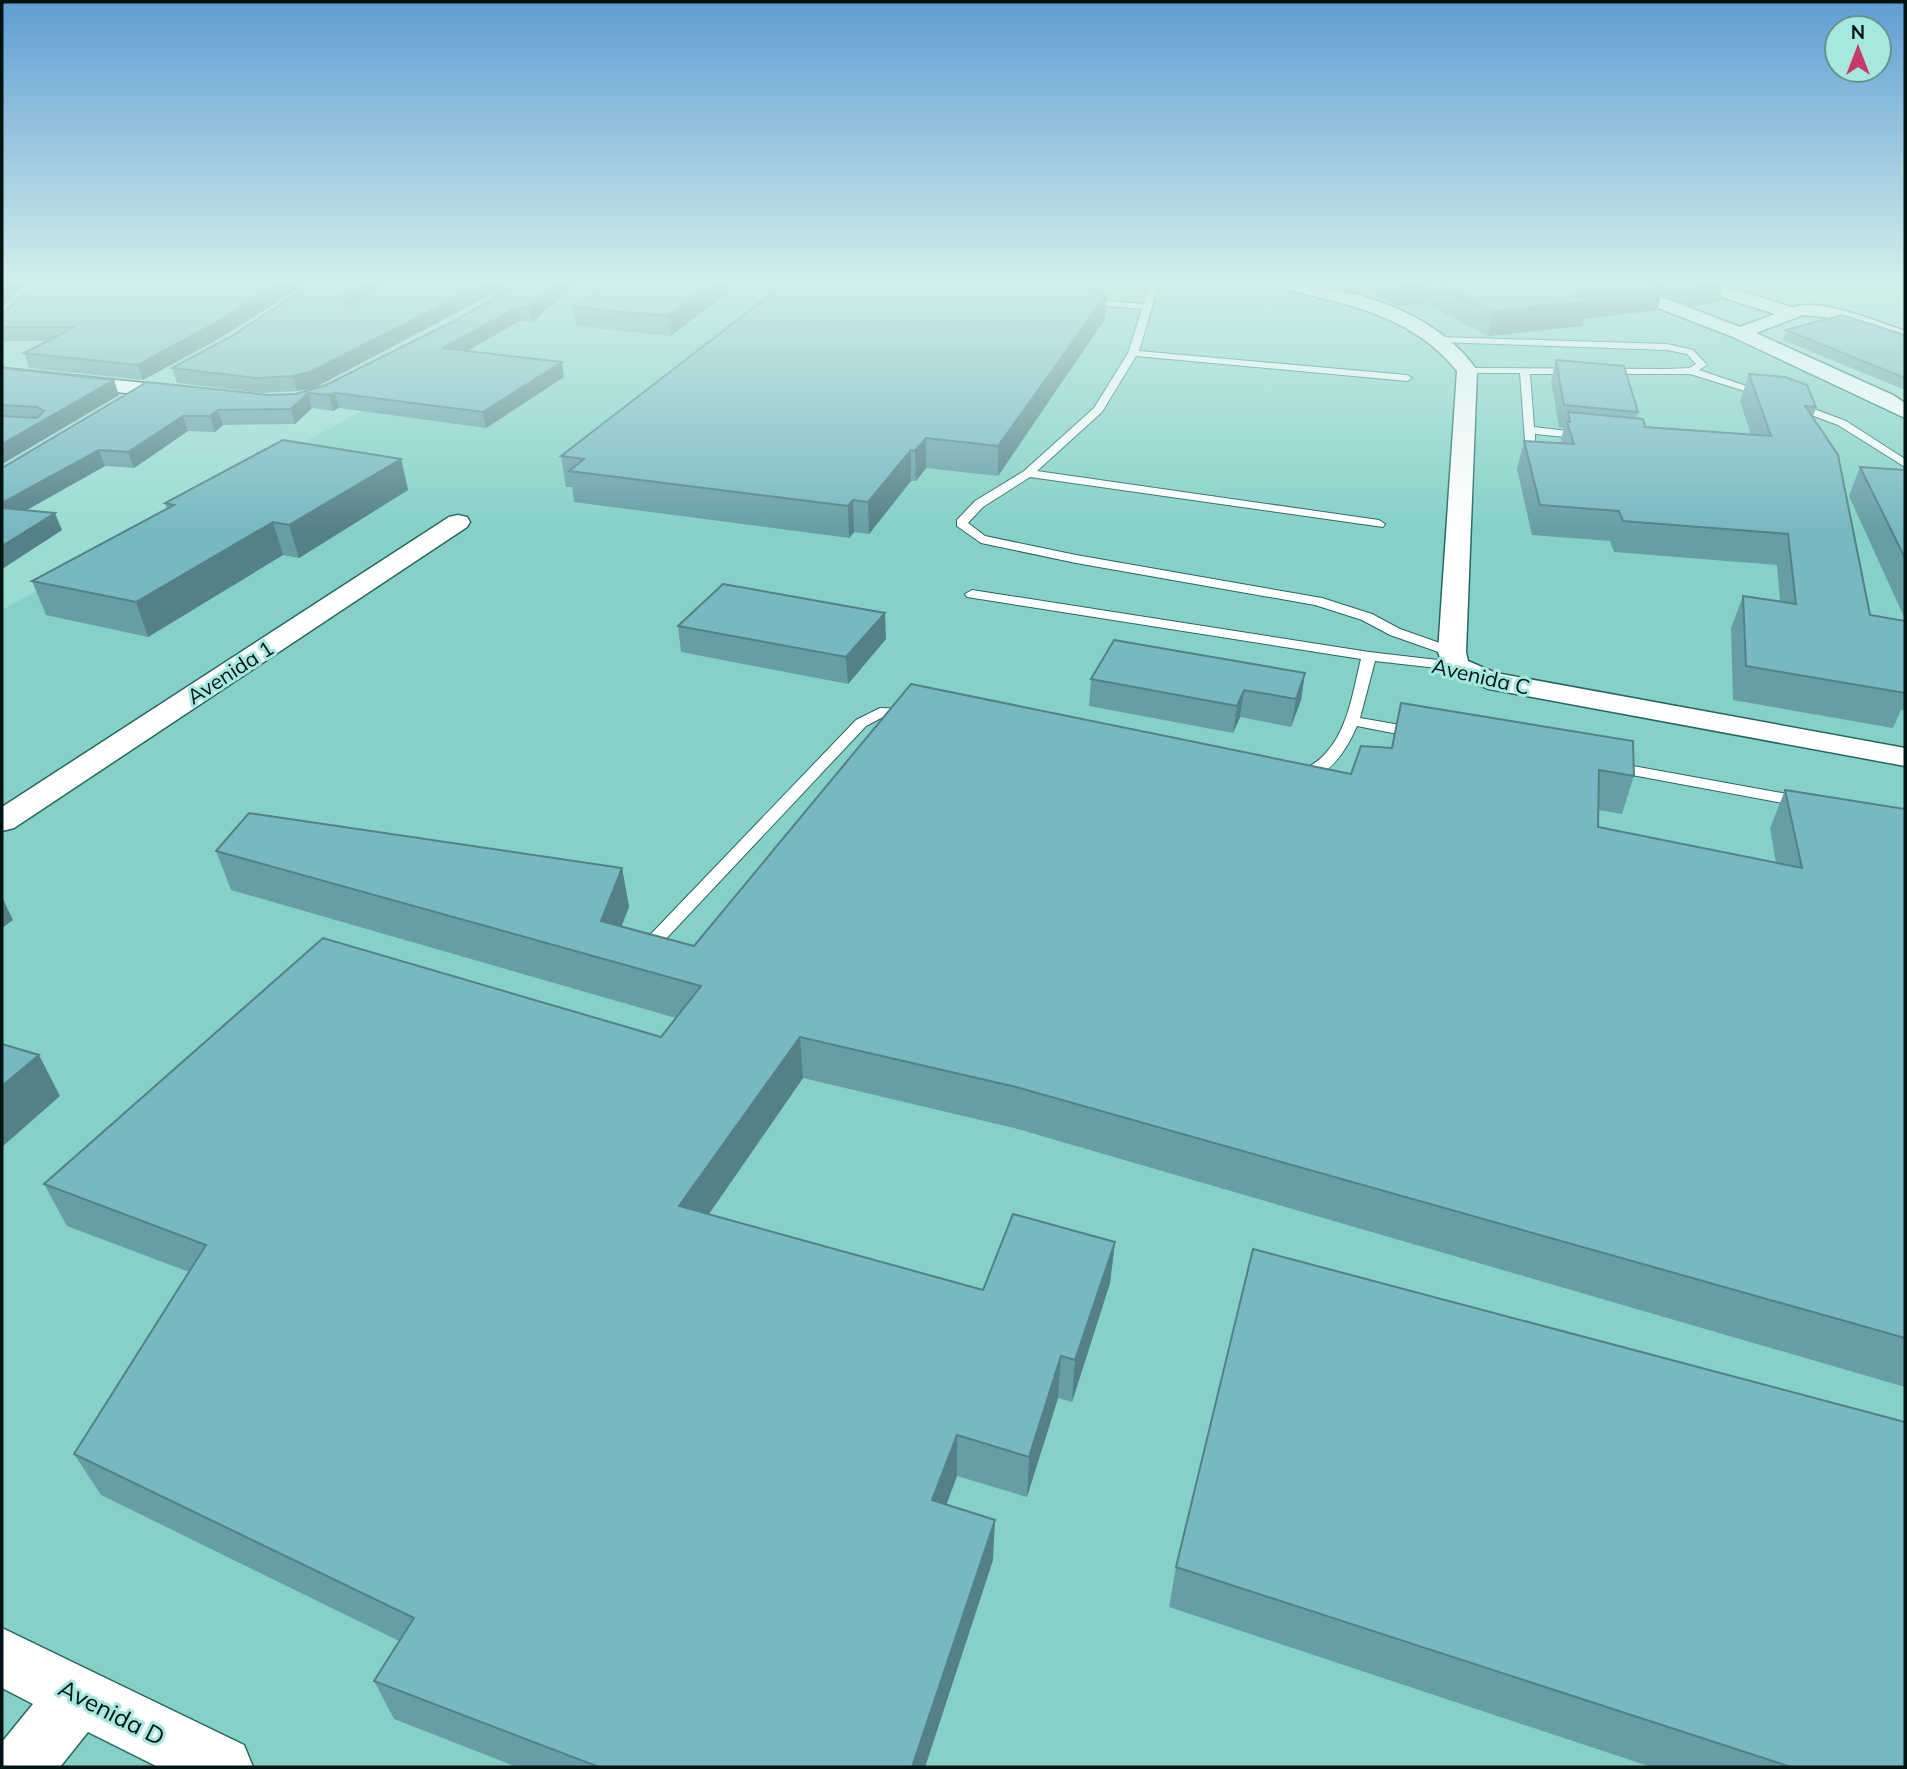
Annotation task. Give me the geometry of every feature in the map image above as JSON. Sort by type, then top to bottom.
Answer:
[{"type":"street","points":[[1453,659],[1467,370],[1463,366]]},
{"type":"street","points":[[1812,366],[1886,399],[1905,412]]},
{"type":"street","points":[[122,405],[181,370]]},
{"type":"street","points":[[2,374],[197,395]]},
{"type":"street","name":"Avenida 1","points":[[2,821],[458,522]]},
{"type":"street","name":"Avenida C","points":[[1453,659],[1489,680],[1905,757]]},
{"type":"street","name":"Avenida D","points":[[2,1657],[222,1767]]},
{"type":"street","points":[[21,1767],[79,1695]]},
{"type":"lane","points":[[1125,366],[1098,410],[1028,473],[979,504],[961,523],[981,539],[1076,559],[1317,601],[1367,617],[1453,659]]},
{"type":"lane","points":[[1270,366],[1406,378]]},
{"type":"lane","points":[[1691,371],[1701,366]]},
{"type":"lane","points":[[1467,370],[1691,371],[1777,398],[1842,423],[1905,464]]},
{"type":"lane","points":[[1525,371],[1532,455]]},
{"type":"lane","points":[[1530,430],[1598,438]]},
{"type":"lane","points":[[1028,473],[1379,524]]},
{"type":"lane","name":"Avenida C","points":[[972,594],[1369,656],[1453,659]]},
{"type":"lane","points":[[1291,778],[1304,778],[1328,764],[1353,721],[1369,656]]},
{"type":"lane","points":[[656,939],[861,723],[880,712],[925,714]]},
{"type":"lane","points":[[1353,721],[1434,736]]},
{"type":"lane","points":[[1595,764],[1824,806]]},
{"type":"shaded area","points":[[443,366],[1813,366],[1905,407],[1905,1767],[2,1767],[2,610]]},
{"type":"building","points":[[177,366],[323,366],[293,376],[257,378],[172,368]]},
{"type":"building","points":[[365,366],[556,366],[483,412],[335,393],[308,393],[291,409],[218,410],[210,416],[183,416],[128,452],[99,450],[2,503],[2,468],[147,382],[269,395],[296,394],[326,385]]},
{"type":"building","points":[[678,366],[1056,366],[998,446],[926,438],[915,451],[911,450],[868,502],[853,500],[848,506],[569,471],[584,459],[561,456]]},
{"type":"building","points":[[1557,366],[1624,366],[1638,412],[1564,405]]},
{"type":"building","points":[[1874,366],[1905,366],[1905,378]]},
{"type":"building","points":[[2,368],[114,380],[2,444],[2,416],[37,418],[44,411],[37,407],[2,405]]},
{"type":"building","points":[[1749,374],[1785,377],[1807,385],[1816,407],[1805,406],[1838,455],[1870,615],[1905,621],[1905,693],[1746,666],[1743,596],[1796,604],[1788,534],[1623,521],[1619,511],[1540,505],[1524,441],[1574,444],[1567,422],[1570,422],[1568,412],[1643,419],[1645,427],[1771,436]]},
{"type":"building","points":[[283,440],[401,459],[289,525],[273,522],[136,602],[32,581],[174,505],[165,503]]},
{"type":"building","points":[[1860,467],[1905,470],[1905,558]]},
{"type":"building","points":[[2,508],[55,513],[2,546]]},
{"type":"building","points":[[723,584],[885,613],[846,657],[678,626]]},
{"type":"building","points":[[1114,640],[1305,673],[1296,699],[1244,690],[1237,706],[1091,679]]},
{"type":"building","points":[[911,684],[1351,774],[1361,746],[1392,748],[1401,703],[1633,741],[1634,776],[1599,770],[1598,827],[1802,868],[1785,790],[1905,809],[1905,1338],[1016,1087],[800,1037],[679,1206],[983,1290],[1013,1214],[1115,1242],[1075,1360],[1061,1356],[1029,1457],[957,1435],[932,1500],[995,1520],[912,1767],[599,1767],[374,1681],[414,1618],[74,1454],[206,1245],[44,1184],[323,938],[661,1037],[701,986],[216,851],[249,813],[622,868],[601,921],[694,946]]},
{"type":"building","points":[[2,1044],[39,1055],[2,1086]]},
{"type":"building","points":[[1253,1249],[1905,1422],[1905,1767],[1791,1767],[1176,1567]]}]
